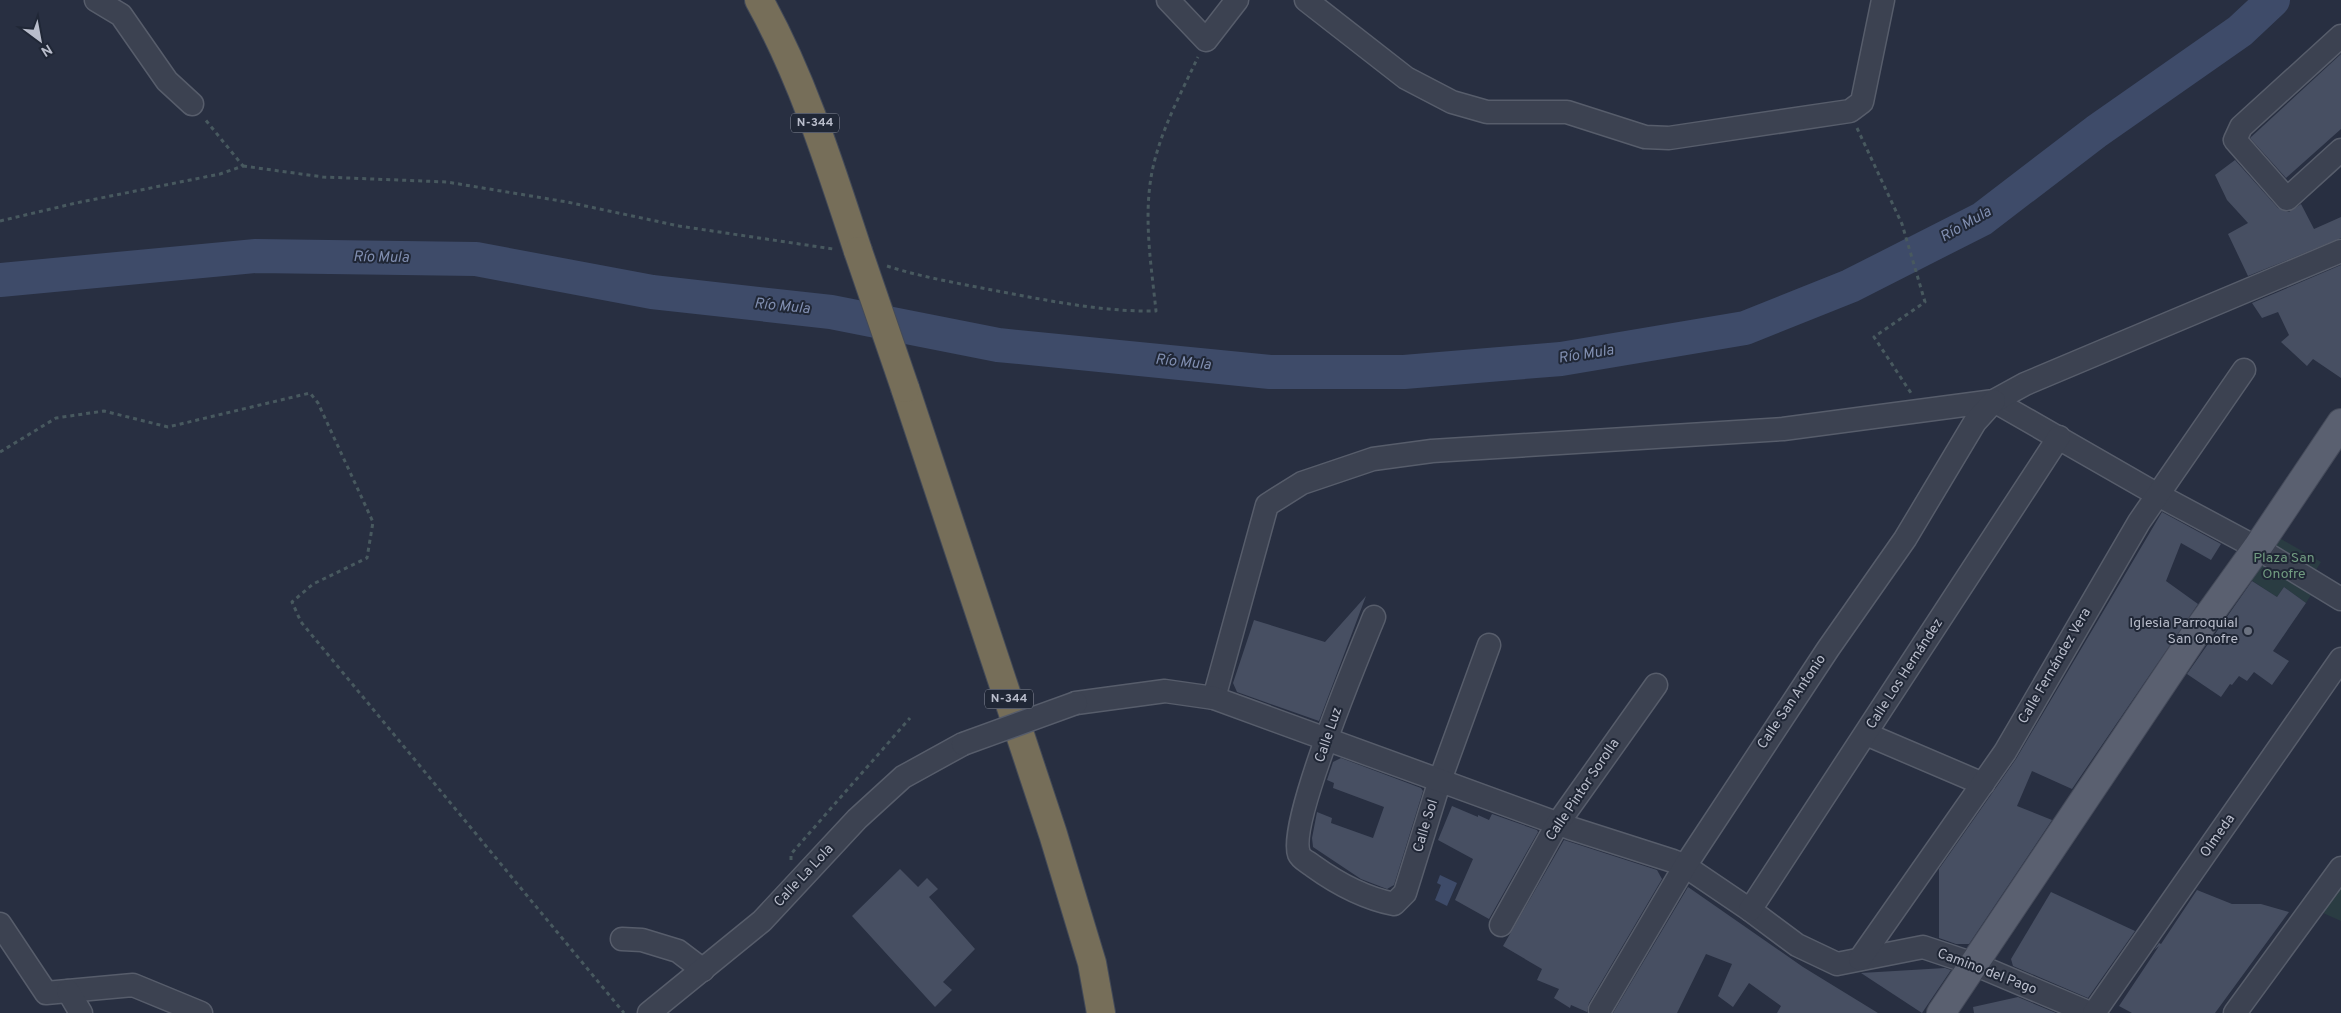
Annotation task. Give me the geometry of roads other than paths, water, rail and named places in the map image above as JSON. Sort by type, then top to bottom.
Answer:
[{"type":"highway","name":"N-344","points":[[759,0],[774,26],[803,92],[849,251],[905,388],[1053,834],[1092,963],[1101,1013]]},
{"type":"main road","points":[[1941,1013],[2196,633],[2258,548],[2341,423]]},
{"type":"street","points":[[96,0],[121,15],[167,81],[192,104]]},
{"type":"street","points":[[1168,0],[1206,40],[1237,0]]},
{"type":"street","points":[[1306,0],[1406,78],[1452,102],[1487,112],[1567,112],[1645,137],[1669,138],[1850,112],[1862,102],[1883,0]]},
{"type":"street","points":[[2341,36],[2241,126],[2235,140],[2287,199],[2341,150]]},
{"type":"street","points":[[1214,698],[1267,505],[1302,483],[1373,459],[1432,451],[1783,429],[1994,401],[2025,384],[2341,251]]},
{"type":"street","name":"Calle Fernández Vera","points":[[1860,959],[2005,752],[2139,522],[2244,370]]},
{"type":"street","points":[[1994,401],[2158,495],[2258,548],[2341,599]]},
{"type":"street","name":"Calle San Antonio","points":[[1600,1010],[1679,863],[1905,539],[1975,422],[1994,401]]},
{"type":"street","name":"Calle Los Hernández","points":[[1750,910],[2059,437]]},
{"type":"street","name":"Calle Luz","points":[[1300,856],[1297,845],[1303,816],[1326,740],[1374,616]]},
{"type":"street","name":"Calle Sol","points":[[1300,856],[1338,884],[1378,901],[1394,904],[1405,893],[1440,780],[1489,645]]},
{"type":"street","name":"Olmeda","points":[[2092,1013],[2341,659]]},
{"type":"street","name":"Calle Pintor Sorolla","points":[[1502,925],[1558,823],[1656,685]]},
{"type":"street","name":"Calle La Lola","points":[[648,1013],[762,921],[857,819],[903,777],[963,744],[1076,702],[1165,691],[1214,698],[1326,740]]},
{"type":"street","points":[[1866,734],[1983,784]]},
{"type":"street","name":"Camino del Pago","points":[[1326,740],[1558,823],[1679,863],[1750,910],[1797,946],[1837,964],[1923,947],[1974,964],[2092,1013]]},
{"type":"street","points":[[2235,1013],[2341,868]]},
{"type":"street","points":[[0,924],[46,993],[132,985],[201,1013]]},
{"type":"street","points":[[622,939],[642,940],[678,951],[703,970]]},
{"type":"street","points":[[68,991],[81,1013]]},
{"type":"water","points":[[1440,875],[1457,883],[1447,906],[1435,900],[1441,885],[1437,883]]},
{"type":"waterway","name":"Río Mula","points":[[0,280],[256,256],[476,259],[652,292],[831,312],[998,345],[1270,372],[1404,372],[1561,359],[1745,328],[1850,286],[1982,219],[2097,131],[2240,31],[2273,0]]},
{"type":"place","name":"Iglesia Parroquial San Onofre","points":[[2248,631]]},
{"type":"park label","name":"Plaza San Onofre","points":[[2284,566]]}]
